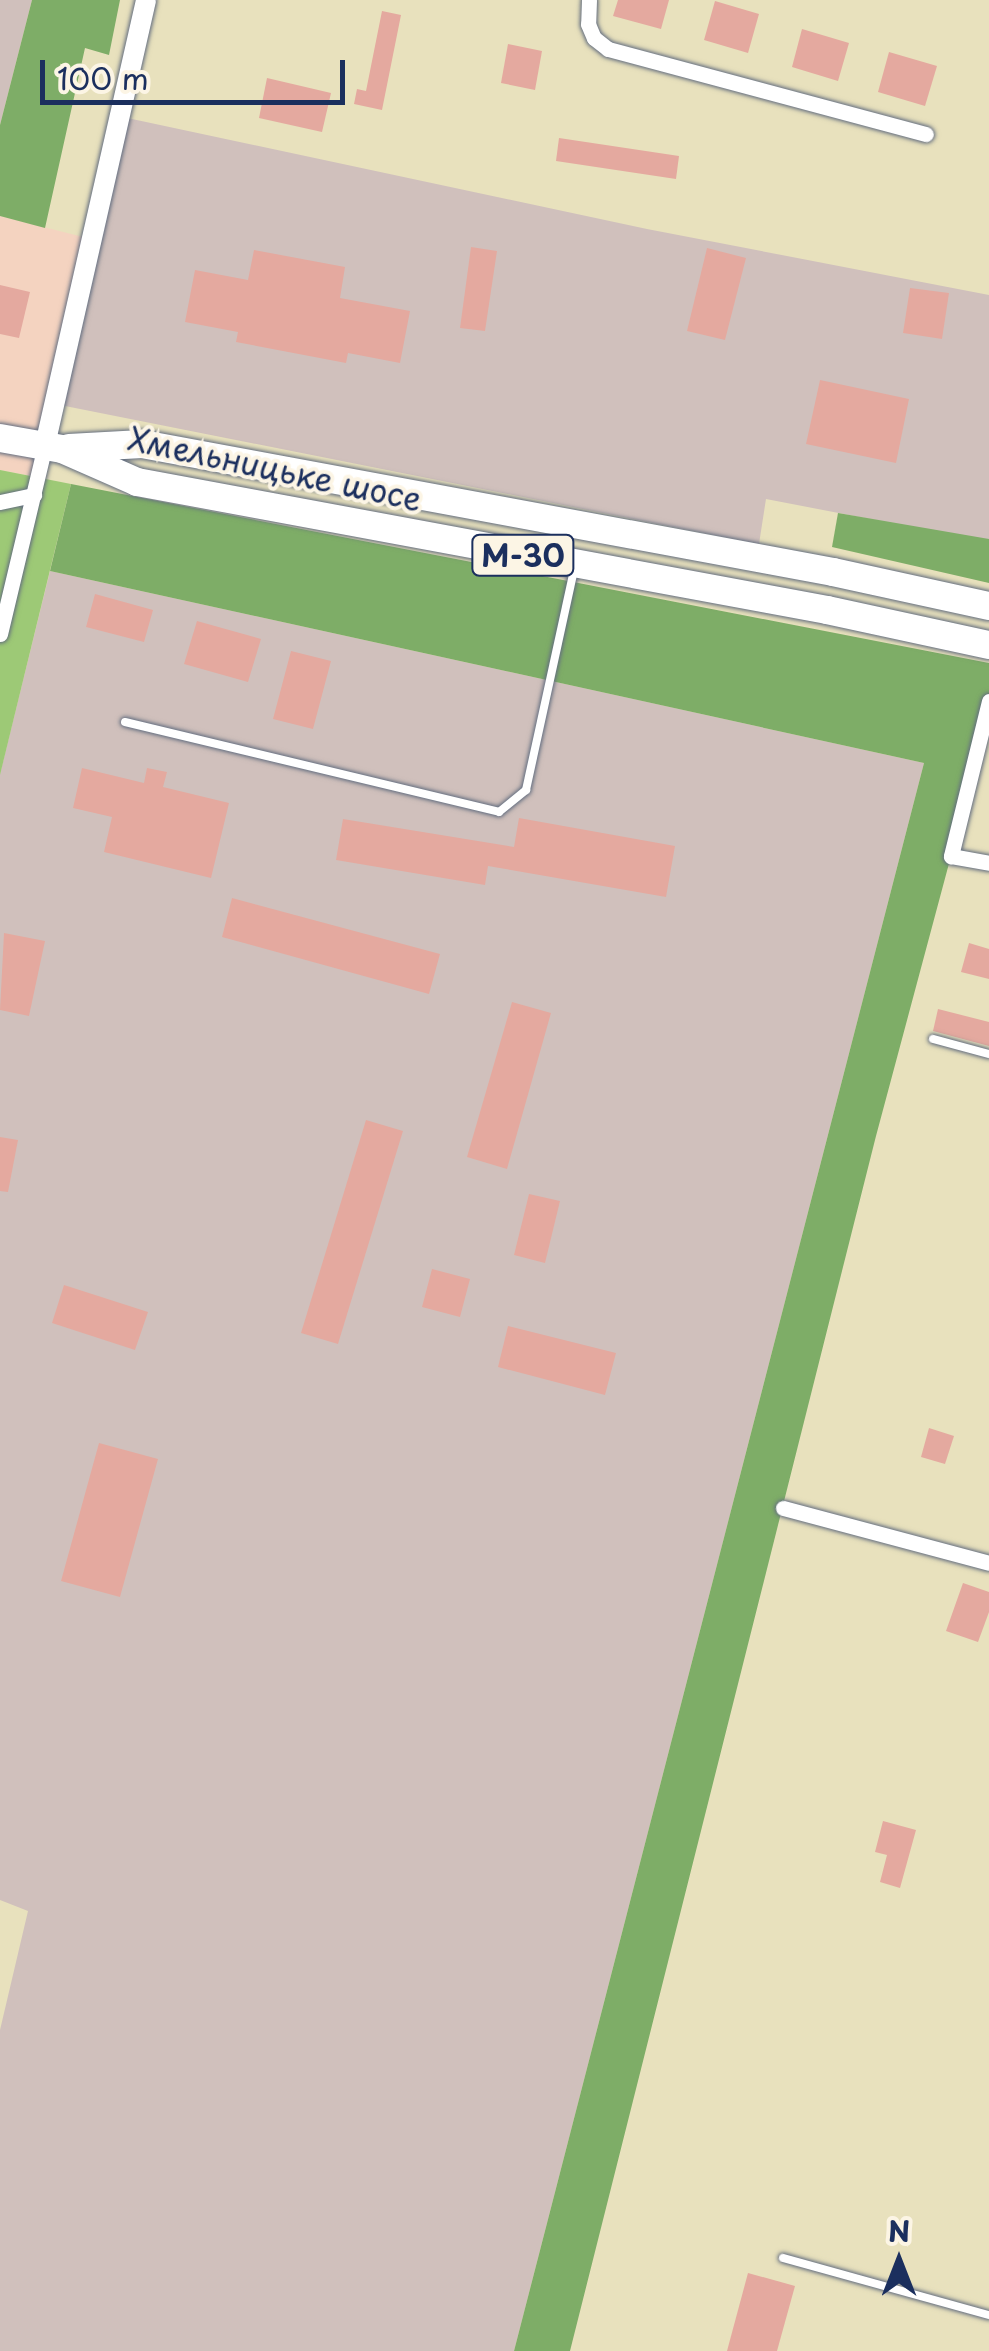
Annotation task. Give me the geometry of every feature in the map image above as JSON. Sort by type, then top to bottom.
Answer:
[{"type":"highway","name":"М-30","points":[[0,438],[54,447]]},
{"type":"highway","name":"Хмельницьке шосе","points":[[54,447],[142,444],[834,572],[989,606]]},
{"type":"highway","name":"Хмельницьке шосе","points":[[54,447],[137,482],[827,610],[989,645]]},
{"type":"street","points":[[0,634],[34,495],[54,447],[146,0]]},
{"type":"street","points":[[590,0],[588,24],[594,38],[608,49],[926,134]]},
{"type":"street","points":[[0,502],[34,495]]},
{"type":"street","points":[[989,701],[952,856],[989,862]]},
{"type":"street","points":[[784,1508],[989,1563]]},
{"type":"lane","points":[[126,722],[499,812],[526,790],[574,565]]},
{"type":"lane","points":[[932,1039],[989,1054]]},
{"type":"lane","points":[[783,2258],[989,2314]]},
{"type":"shaded area","points":[[0,0],[32,0],[0,125]]},
{"type":"shaded area","points":[[118,116],[647,229],[989,295],[989,542],[766,499],[759,544],[55,404]]},
{"type":"shaded area","points":[[0,216],[91,239],[38,477],[0,470]]},
{"type":"shaded area","points":[[50,571],[924,763],[514,2351],[0,2351],[0,2030],[28,1911],[0,1900],[0,774]]},
{"type":"green space","points":[[32,0],[120,0],[109,55],[85,48],[45,228],[0,216],[0,125]]},
{"type":"green space","points":[[0,470],[71,484],[0,775]]},
{"type":"green space","points":[[71,484],[989,663],[989,701],[951,856],[876,1136],[570,2351],[514,2351],[924,763],[50,571]]},
{"type":"green space","points":[[838,513],[989,539],[989,583],[832,547]]},
{"type":"building","points":[[618,0],[669,0],[661,29],[613,16]]},
{"type":"building","points":[[715,1],[759,14],[748,53],[704,40]]},
{"type":"building","points":[[382,11],[401,15],[382,110],[354,104],[357,89],[366,91]]},
{"type":"building","points":[[802,29],[849,43],[838,81],[792,67]]},
{"type":"building","points":[[508,44],[542,51],[535,90],[501,83]]},
{"type":"building","points":[[889,52],[937,66],[925,106],[878,92]]},
{"type":"building","points":[[267,78],[331,93],[322,132],[259,118]]},
{"type":"building","points":[[559,138],[679,156],[676,179],[556,161]]},
{"type":"building","points":[[471,247],[497,251],[485,331],[460,328]]},
{"type":"building","points":[[707,248],[746,258],[725,340],[687,331]]},
{"type":"building","points":[[254,250],[345,267],[340,298],[410,311],[400,363],[348,353],[346,363],[236,342],[238,332],[185,322],[195,270],[248,280]]},
{"type":"building","points":[[0,285],[30,292],[19,338],[0,334]]},
{"type":"building","points":[[910,288],[949,293],[942,339],[903,333]]},
{"type":"building","points":[[820,380],[909,399],[896,463],[806,444]]},
{"type":"building","points":[[95,594],[153,610],[144,642],[86,627]]},
{"type":"building","points":[[197,621],[261,639],[248,682],[184,664]]},
{"type":"building","points":[[291,651],[331,661],[313,729],[273,719]]},
{"type":"building","points":[[82,768],[144,783],[147,768],[167,772],[163,787],[229,803],[211,878],[104,852],[112,817],[73,808]]},
{"type":"building","points":[[519,818],[675,846],[666,897],[488,866],[485,885],[336,860],[343,819],[514,847]]},
{"type":"building","points":[[232,898],[440,954],[429,994],[222,937]]},
{"type":"building","points":[[4,933],[45,941],[29,1016],[0,1010]]},
{"type":"building","points":[[969,943],[989,949],[989,979],[961,972]]},
{"type":"building","points":[[512,1002],[551,1013],[507,1169],[467,1157]]},
{"type":"building","points":[[938,1009],[989,1022],[989,1046],[933,1031]]},
{"type":"building","points":[[366,1120],[403,1131],[338,1344],[301,1333]]},
{"type":"building","points":[[0,1137],[18,1140],[8,1192],[0,1191]]},
{"type":"building","points":[[529,1194],[560,1201],[545,1263],[514,1255]]},
{"type":"building","points":[[432,1269],[470,1279],[460,1317],[422,1307]]},
{"type":"building","points":[[64,1285],[148,1312],[135,1350],[52,1323]]},
{"type":"building","points":[[508,1326],[616,1353],[605,1395],[498,1367]]},
{"type":"building","points":[[929,1428],[954,1436],[945,1464],[921,1457]]},
{"type":"building","points":[[99,1443],[158,1459],[120,1597],[61,1581]]},
{"type":"building","points":[[963,1583],[989,1592],[989,1612],[978,1642],[946,1631]]},
{"type":"building","points":[[883,1821],[916,1830],[900,1888],[880,1882],[887,1855],[875,1852]]},
{"type":"building","points":[[748,2273],[795,2286],[777,2351],[727,2351]]}]
